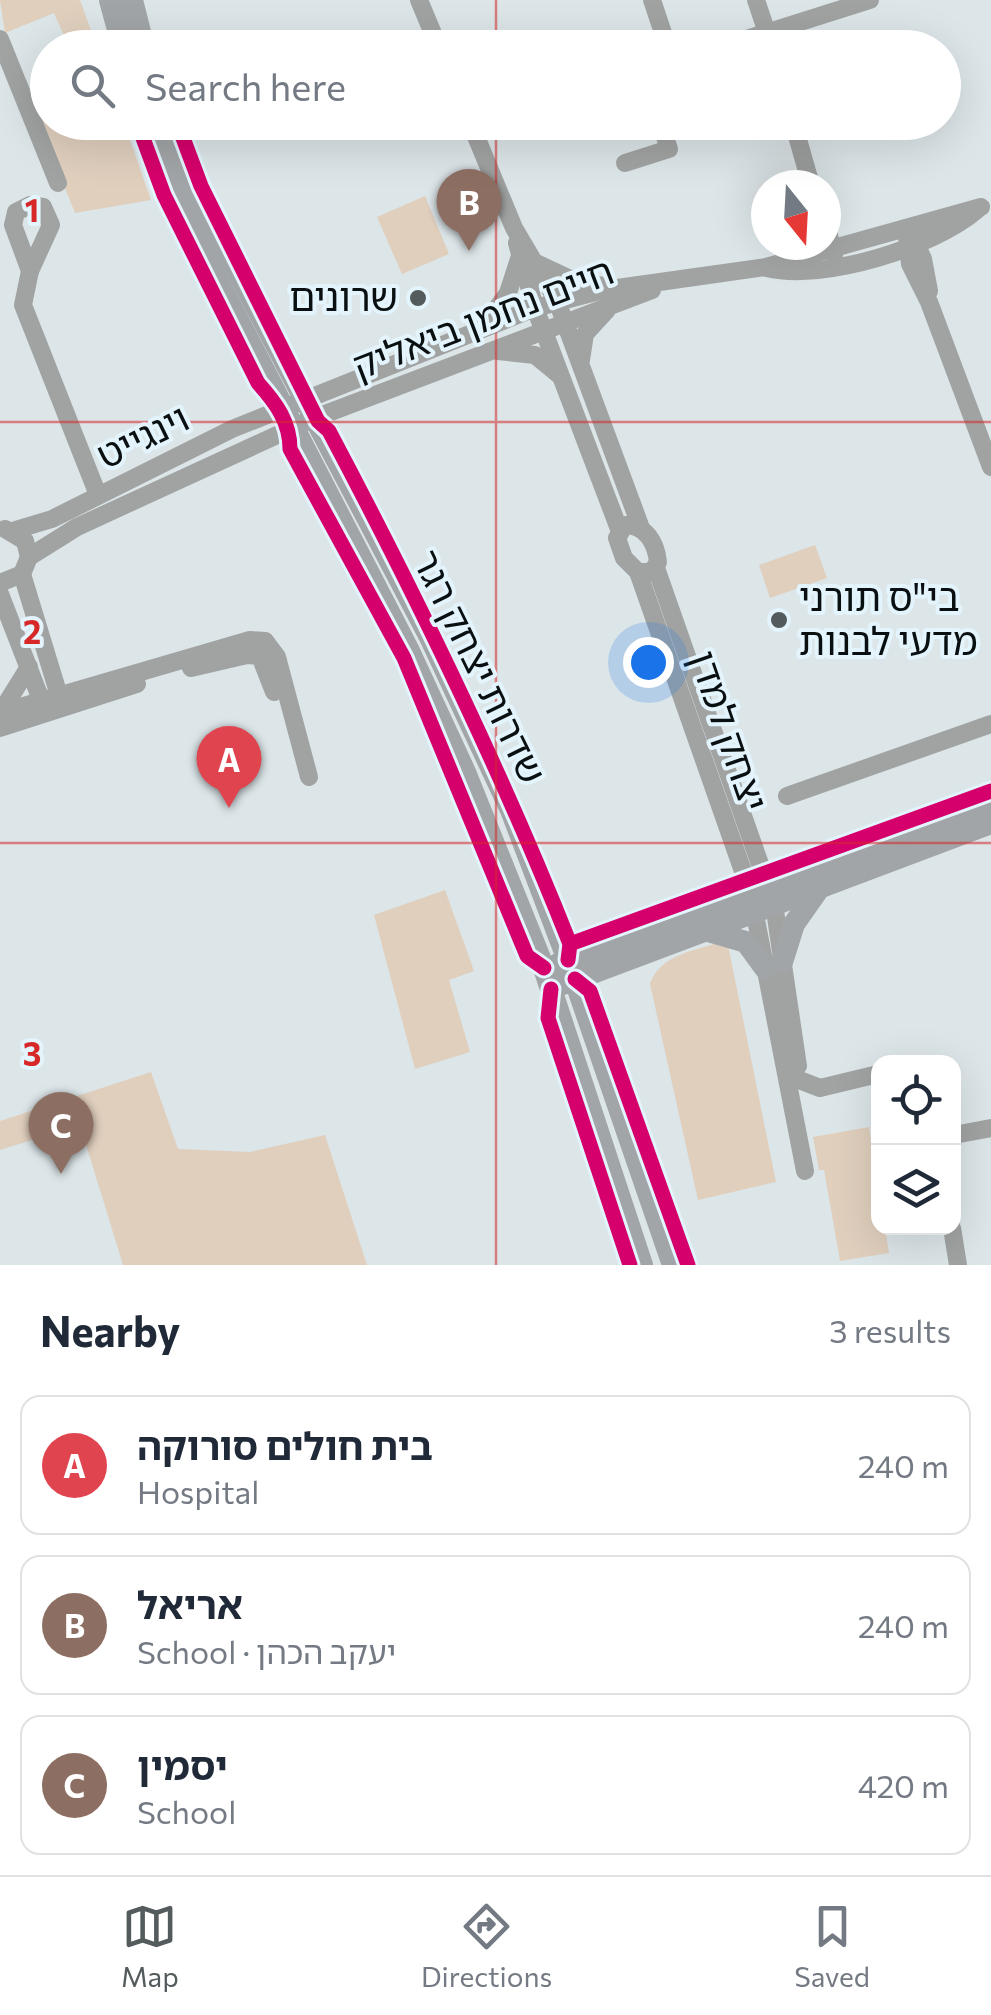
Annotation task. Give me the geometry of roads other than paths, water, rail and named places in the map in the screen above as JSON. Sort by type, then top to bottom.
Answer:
[{"type":"main road","points":[[110,0],[118,30]]},
{"type":"main road","points":[[132,0],[140,30]]},
{"type":"main road","name":"שדרות יצחק רגר","points":[[152,140],[172,192],[438,654],[510,810],[572,969],[673,1265]]},
{"type":"main road","name":"שדרות יצחק רגר","points":[[174,140],[297,414],[433,702],[547,978],[642,1265]]},
{"type":"main road","points":[[547,978],[762,899],[991,805]]},
{"type":"main road","points":[[572,969],[705,930],[762,899],[820,887],[991,823]]},
{"type":"main road","points":[[705,930],[746,942],[774,965],[794,924],[820,887]]},
{"type":"street","points":[[419,0],[432,30]]},
{"type":"street","points":[[652,0],[662,30]]},
{"type":"street","points":[[756,0],[766,30]]},
{"type":"street","points":[[797,30],[870,0]]},
{"type":"street","points":[[0,39],[30,113]]},
{"type":"street","points":[[41,140],[58,182]]},
{"type":"street","points":[[477,140],[527,258],[557,301],[641,528],[656,549],[647,570],[621,551],[619,529],[535,308],[527,258]]},
{"type":"street","points":[[625,163],[670,149],[667,140]]},
{"type":"street","points":[[798,140],[807,170]]},
{"type":"street","name":"חיים נחמן ביאליק","points":[[841,248],[986,205]]},
{"type":"street","name":"חיים נחמן ביאליק","points":[[841,251],[911,246],[957,226],[986,205]]},
{"type":"street","points":[[906,228],[929,302],[991,466]]},
{"type":"street","points":[[527,258],[570,280],[617,296],[585,334],[581,352],[586,380]]},
{"type":"street","points":[[481,328],[508,293],[527,258]]},
{"type":"street","name":"חיים נחמן ביאליק","points":[[297,414],[481,328],[557,301],[617,296],[678,280],[766,268],[803,271],[817,260]]},
{"type":"street","points":[[30,271],[23,305],[98,495]]},
{"type":"street","name":"חיים נחמן ביאליק","points":[[297,414],[565,323],[617,296]]},
{"type":"street","points":[[487,351],[535,355],[556,370],[566,387]]},
{"type":"street","name":"וינגייט","points":[[6,530],[52,519],[98,495],[297,414]]},
{"type":"street","name":"וינגייט","points":[[0,582],[77,527],[297,414]]},
{"type":"street","points":[[619,529],[625,525],[641,528]]},
{"type":"street","points":[[6,530],[25,541],[26,566],[52,703]]},
{"type":"street","name":"יצחק למדן","points":[[647,570],[762,899],[774,965],[783,1071],[789,1076],[805,1171]]},
{"type":"street","points":[[0,594],[29,667],[52,703]]},
{"type":"street","points":[[1,712],[246,655],[260,656],[269,674],[288,743],[306,770]]},
{"type":"street","points":[[1,712],[29,667]]},
{"type":"street","points":[[0,728],[52,703]]},
{"type":"street","points":[[787,796],[991,724]]},
{"type":"street","points":[[789,1076],[820,1088],[871,1076]]},
{"type":"street","points":[[961,1134],[991,1128]]},
{"type":"street","points":[[953,1235],[958,1265]]},
{"type":"place","name":"אריאל","points":[[469,251]]},
{"type":"place","name":"שרונים","points":[[418,298]]},
{"type":"place","name":"בי\"ס תורני מדעי לבנות","points":[[779,620]]},
{"type":"place","name":"בית חולים סורוקה","points":[[229,808]]},
{"type":"place","name":"יסמין","points":[[61,1174]]}]
